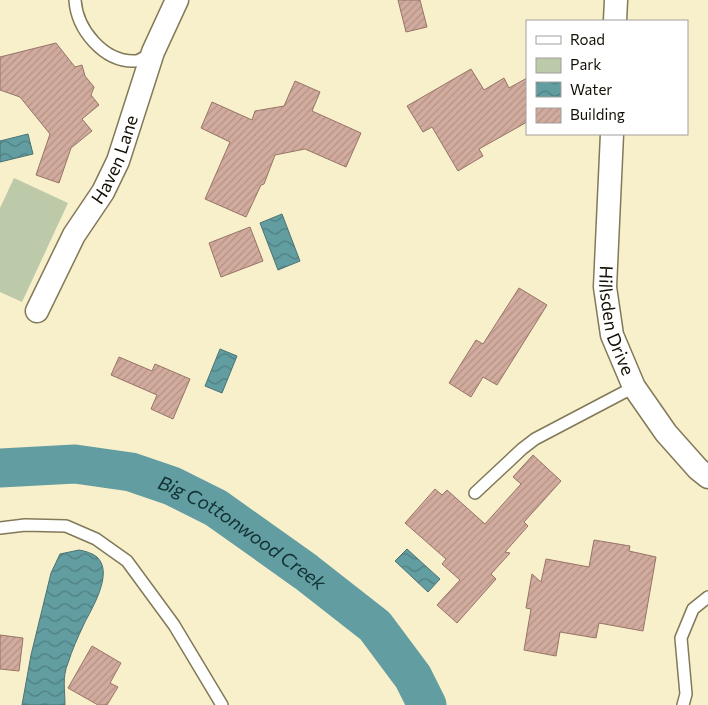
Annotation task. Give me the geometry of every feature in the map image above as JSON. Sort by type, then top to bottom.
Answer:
[{"type":"street","name":"Haven Lane","points":[[37,311],[74,236],[104,192],[118,161],[153,52],[177,0]]},
{"type":"street","points":[[615,20],[616,0]]},
{"type":"street","name":"Hillsden Drive","points":[[612,135],[605,287],[612,335],[634,387],[666,433],[698,469],[708,477]]},
{"type":"lane","points":[[76,0],[76,8],[83,28],[98,47],[114,58],[136,62],[153,52]]},
{"type":"lane","points":[[475,493],[535,439],[634,387]]},
{"type":"lane","points":[[0,528],[26,525],[66,526],[96,539],[127,561],[174,625],[222,705]]},
{"type":"lane","points":[[683,705],[686,694],[681,638],[692,609],[708,597]]},
{"type":"green space","points":[[14,178],[68,203],[22,302],[0,292],[0,208]]},
{"type":"water","points":[[28,134],[33,154],[0,162],[0,141]]},
{"type":"water","points":[[282,214],[300,261],[278,270],[260,223]]},
{"type":"water","points":[[220,349],[237,356],[222,393],[205,386]]},
{"type":"water","points":[[407,549],[440,579],[428,592],[395,561]]},
{"type":"water","points":[[79,550],[97,557],[102,564],[103,572],[100,590],[77,639],[66,668],[64,684],[65,705],[22,705],[31,655],[51,573],[60,554]]},
{"type":"building","points":[[398,0],[420,0],[427,27],[406,32]]},
{"type":"building","points":[[56,43],[75,67],[82,65],[85,76],[94,87],[91,95],[99,105],[82,119],[92,131],[71,148],[59,183],[36,175],[50,134],[20,97],[0,90],[0,57]]},
{"type":"building","points":[[471,69],[484,90],[504,78],[509,88],[526,79],[526,123],[479,149],[483,156],[458,171],[432,127],[423,132],[407,106]]},
{"type":"building","points":[[295,81],[320,92],[312,111],[361,133],[346,167],[305,149],[275,155],[264,184],[261,185],[246,217],[205,199],[230,142],[201,128],[212,102],[252,120],[255,111],[284,106]]},
{"type":"building","points":[[250,227],[263,261],[221,277],[209,243]]},
{"type":"building","points":[[519,288],[547,305],[497,385],[483,377],[471,397],[449,383],[476,340],[483,344]]},
{"type":"building","points":[[119,357],[152,371],[155,364],[190,379],[173,419],[151,409],[157,395],[111,375]]},
{"type":"building","points":[[533,455],[561,481],[524,522],[528,526],[505,552],[510,553],[491,574],[496,579],[457,623],[437,605],[460,580],[442,564],[446,559],[405,523],[435,489],[442,495],[447,490],[485,524],[521,484],[513,477]]},
{"type":"building","points":[[594,540],[630,546],[629,551],[656,557],[643,631],[599,623],[596,638],[560,632],[556,656],[524,650],[531,609],[526,608],[532,574],[541,582],[546,559],[589,567]]},
{"type":"building","points":[[0,635],[23,638],[19,671],[0,669]]},
{"type":"building","points":[[92,646],[121,663],[110,683],[118,687],[107,705],[98,705],[68,688]]},
{"type":"waterway","name":"Big Cottonwood Creek","points":[[0,468],[75,464],[131,472],[172,486],[216,508],[306,572],[375,626],[413,677],[427,705]]}]
